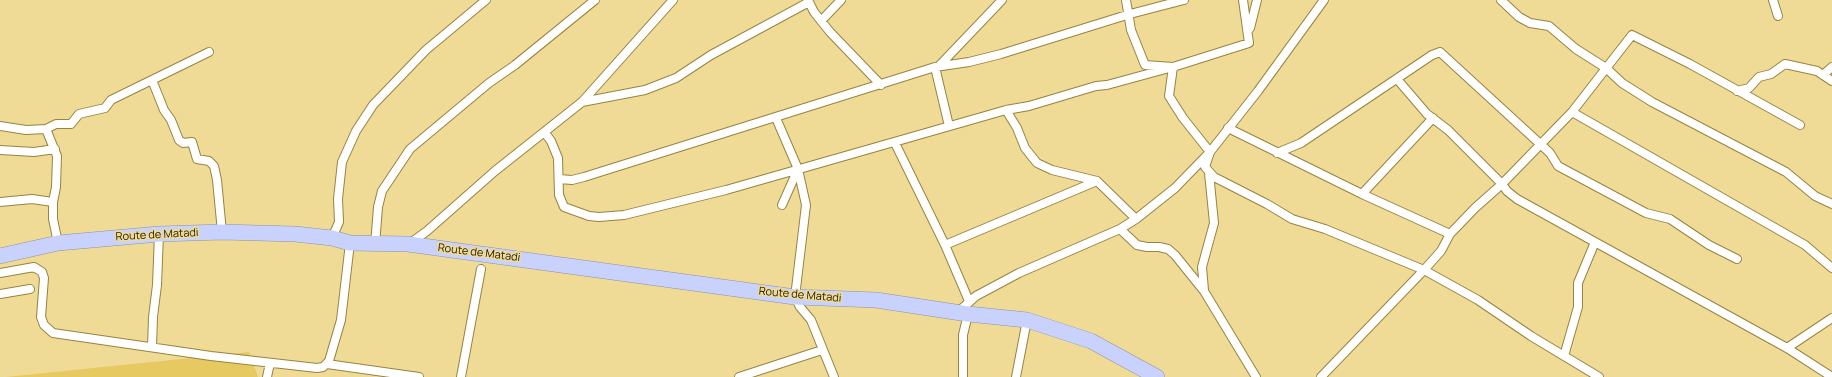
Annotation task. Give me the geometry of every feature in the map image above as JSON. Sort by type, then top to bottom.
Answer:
[{"type":"highway","name":"Route de Matadi","points":[[0,256],[58,243],[159,234],[222,232],[295,234],[332,238],[350,243],[375,245],[408,244],[795,297],[876,300],[965,309],[1027,320],[1091,341],[1157,377]]},
{"type":"street","points":[[332,238],[339,222],[338,199],[342,162],[356,131],[374,105],[426,50],[486,0]]},
{"type":"street","points":[[375,245],[378,207],[382,192],[410,149],[489,83],[515,65],[595,0]]},
{"type":"street","points":[[408,244],[427,231],[496,171],[582,102],[673,0]]},
{"type":"street","points":[[821,22],[841,0]]},
{"type":"street","points":[[937,67],[1002,0]]},
{"type":"street","points":[[1126,0],[1130,14],[1131,30],[1145,65],[1174,67]]},
{"type":"street","points":[[559,179],[572,180],[584,177],[937,67],[970,62],[1001,54],[1130,14],[1175,1],[1184,0]]},
{"type":"street","points":[[545,133],[551,141],[558,158],[559,195],[564,207],[578,213],[599,218],[624,215],[659,208],[895,143],[1006,110],[1029,106],[1096,86],[1107,85],[1174,67],[1249,43],[1243,0]]},
{"type":"street","points":[[1249,36],[1256,0]]},
{"type":"street","points":[[965,309],[1019,273],[1120,228],[1136,219],[1175,188],[1210,152],[1258,91],[1324,0]]},
{"type":"street","points":[[1501,0],[1519,17],[1530,23],[1549,26],[1576,49],[1606,68],[1622,83],[1652,102],[1786,172],[1815,196],[1832,204]]},
{"type":"street","points":[[1773,0],[1778,16]]},
{"type":"street","points":[[582,102],[645,90],[676,78],[711,55],[809,1],[821,22],[881,85]]},
{"type":"street","points":[[1321,377],[1424,270],[1440,251],[1450,234],[1475,208],[1502,184],[1572,112],[1632,35],[1690,64],[1737,92],[1800,126]]},
{"type":"street","points":[[0,126],[26,130],[46,129],[56,124],[71,124],[79,114],[105,108],[111,100],[209,52]]},
{"type":"street","points":[[1277,153],[1301,143],[1432,55],[1440,52],[1443,53],[1540,144],[1558,166],[1646,213],[1670,219],[1709,245],[1736,259]]},
{"type":"street","points":[[1737,92],[1749,88],[1759,77],[1771,74],[1785,64],[1813,69],[1832,81]]},
{"type":"street","points":[[937,67],[949,126]]},
{"type":"street","points":[[1174,67],[1169,96],[1183,118],[1210,152]]},
{"type":"street","points":[[1823,74],[1832,67]]},
{"type":"street","points":[[1397,79],[1433,118],[1448,130],[1502,184],[1507,191],[1517,199],[1787,348],[1832,377]]},
{"type":"street","points":[[152,80],[164,110],[172,120],[179,140],[183,143],[192,142],[197,159],[209,161],[214,166],[217,180],[222,232]]},
{"type":"street","points":[[1006,110],[1017,128],[1025,148],[1037,163],[1052,170],[1097,181],[1136,219]]},
{"type":"street","points":[[1572,112],[1805,245],[1832,268]]},
{"type":"street","points":[[776,118],[798,169],[807,214],[795,297],[800,307],[811,320],[834,377]]},
{"type":"street","points":[[1362,194],[1433,118]]},
{"type":"street","points":[[1228,128],[1362,194],[1450,234]]},
{"type":"street","points":[[46,129],[55,149],[56,187],[53,202],[53,219],[58,243]]},
{"type":"street","points":[[895,143],[945,245],[965,309],[963,335],[963,377]]},
{"type":"street","points":[[0,150],[34,152],[55,149]]},
{"type":"street","points":[[1210,152],[1205,167],[1209,173],[1227,185],[1267,204],[1292,219],[1325,229],[1424,270],[1478,300],[1599,377]]},
{"type":"street","points":[[782,205],[798,169]]},
{"type":"street","points":[[1204,291],[1202,267],[1214,223],[1209,173]]},
{"type":"street","points":[[945,245],[1097,181]]},
{"type":"street","points":[[0,202],[32,199],[53,202]]},
{"type":"street","points":[[1120,228],[1137,245],[1168,249],[1175,255],[1204,291],[1256,377]]},
{"type":"street","points":[[152,347],[153,317],[157,286],[159,234]]},
{"type":"street","points":[[1564,356],[1578,307],[1578,283],[1595,242]]},
{"type":"street","points":[[0,273],[34,268],[42,272],[44,278],[41,317],[44,325],[53,333],[270,364],[317,368],[323,367],[327,364],[344,304],[350,243]]},
{"type":"street","points":[[461,377],[481,269]]},
{"type":"street","points":[[0,294],[30,289]]},
{"type":"street","points":[[1787,348],[1832,318]]},
{"type":"street","points":[[1016,377],[1027,320]]},
{"type":"street","points":[[739,377],[822,350]]},
{"type":"street","points":[[267,377],[270,364]]},
{"type":"street","points":[[327,364],[378,374],[419,377]]},
{"type":"shaded area","points":[[249,352],[258,377],[6,377]]}]
